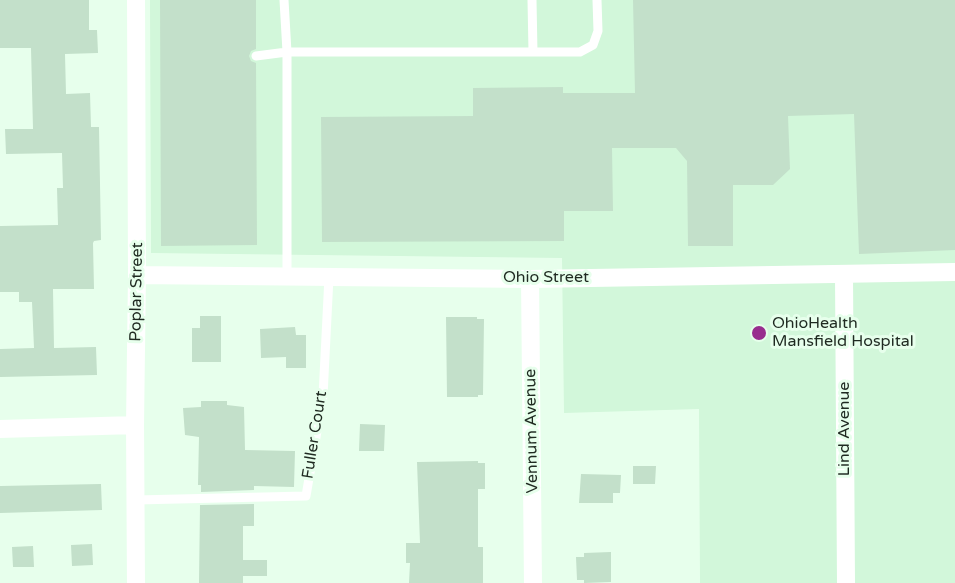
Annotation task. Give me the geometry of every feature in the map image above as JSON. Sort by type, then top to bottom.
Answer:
[{"type":"street","name":"Poplar Street","points":[[136,0],[136,583]]},
{"type":"street","name":"Ohio Street","points":[[137,275],[530,279],[955,272]]},
{"type":"street","name":"Lind Avenue","points":[[844,275],[846,583]]},
{"type":"street","name":"Vennum Avenue","points":[[530,279],[533,583]]},
{"type":"street","points":[[0,429],[135,425]]},
{"type":"lane","points":[[284,0],[287,52],[287,276]]},
{"type":"lane","points":[[532,0],[533,52]]},
{"type":"lane","points":[[256,56],[287,52],[580,52],[593,45],[598,31],[597,0]]},
{"type":"lane","name":"Fuller Court","points":[[136,500],[306,496],[323,396],[329,277]]},
{"type":"shaded area","name":"OhioHealth Mansfield Hospital","points":[[150,0],[955,0],[955,583],[700,583],[699,409],[564,413],[562,258],[151,253]]},
{"type":"building","points":[[0,0],[89,0],[89,30],[97,30],[98,53],[65,54],[66,94],[90,93],[91,127],[99,127],[101,240],[93,243],[94,289],[53,289],[54,348],[96,347],[97,375],[0,377],[0,349],[34,348],[32,302],[19,302],[19,292],[0,292],[0,226],[58,225],[57,188],[63,188],[62,153],[6,154],[5,129],[33,129],[31,48],[0,48]]},
{"type":"building","points":[[160,0],[256,0],[256,49],[251,51],[249,56],[251,61],[256,63],[257,245],[161,246]]},
{"type":"building","points":[[633,0],[955,0],[955,250],[859,254],[854,114],[788,116],[790,169],[773,185],[733,185],[733,246],[688,246],[687,161],[676,148],[612,148],[613,211],[564,211],[564,241],[322,242],[321,117],[473,116],[473,88],[563,87],[563,93],[635,93]]},
{"type":"building","points":[[200,316],[221,316],[221,362],[192,362],[192,328],[200,328]]},
{"type":"building","points":[[446,317],[484,319],[483,395],[447,397]]},
{"type":"building","points":[[295,327],[296,335],[306,335],[306,368],[286,368],[286,357],[261,358],[260,329]]},
{"type":"building","points":[[201,401],[227,401],[227,405],[244,407],[245,450],[295,451],[294,487],[254,486],[254,490],[201,492],[201,485],[198,485],[199,437],[185,435],[183,408],[201,407]]},
{"type":"building","points":[[360,424],[385,425],[384,451],[359,451]]},
{"type":"building","points":[[478,461],[478,463],[485,463],[485,489],[478,489],[478,547],[483,547],[483,583],[409,583],[410,563],[406,563],[406,543],[420,543],[417,462]]},
{"type":"building","points":[[633,466],[656,466],[655,484],[633,484]]},
{"type":"building","points":[[581,474],[621,475],[620,493],[613,493],[613,503],[579,503]]},
{"type":"building","points":[[101,484],[102,510],[0,513],[0,486]]},
{"type":"building","points":[[254,504],[254,526],[243,526],[243,560],[267,560],[267,576],[243,576],[243,583],[199,583],[200,505]]},
{"type":"building","points":[[92,544],[93,565],[72,566],[71,545]]},
{"type":"building","points":[[33,546],[34,567],[13,567],[12,547]]},
{"type":"building","points":[[611,552],[611,582],[584,583],[584,580],[577,580],[576,557],[584,557],[584,553]]},
{"type":"place","name":"OhioHealth Mansfield Hospital","points":[[759,333]]}]
